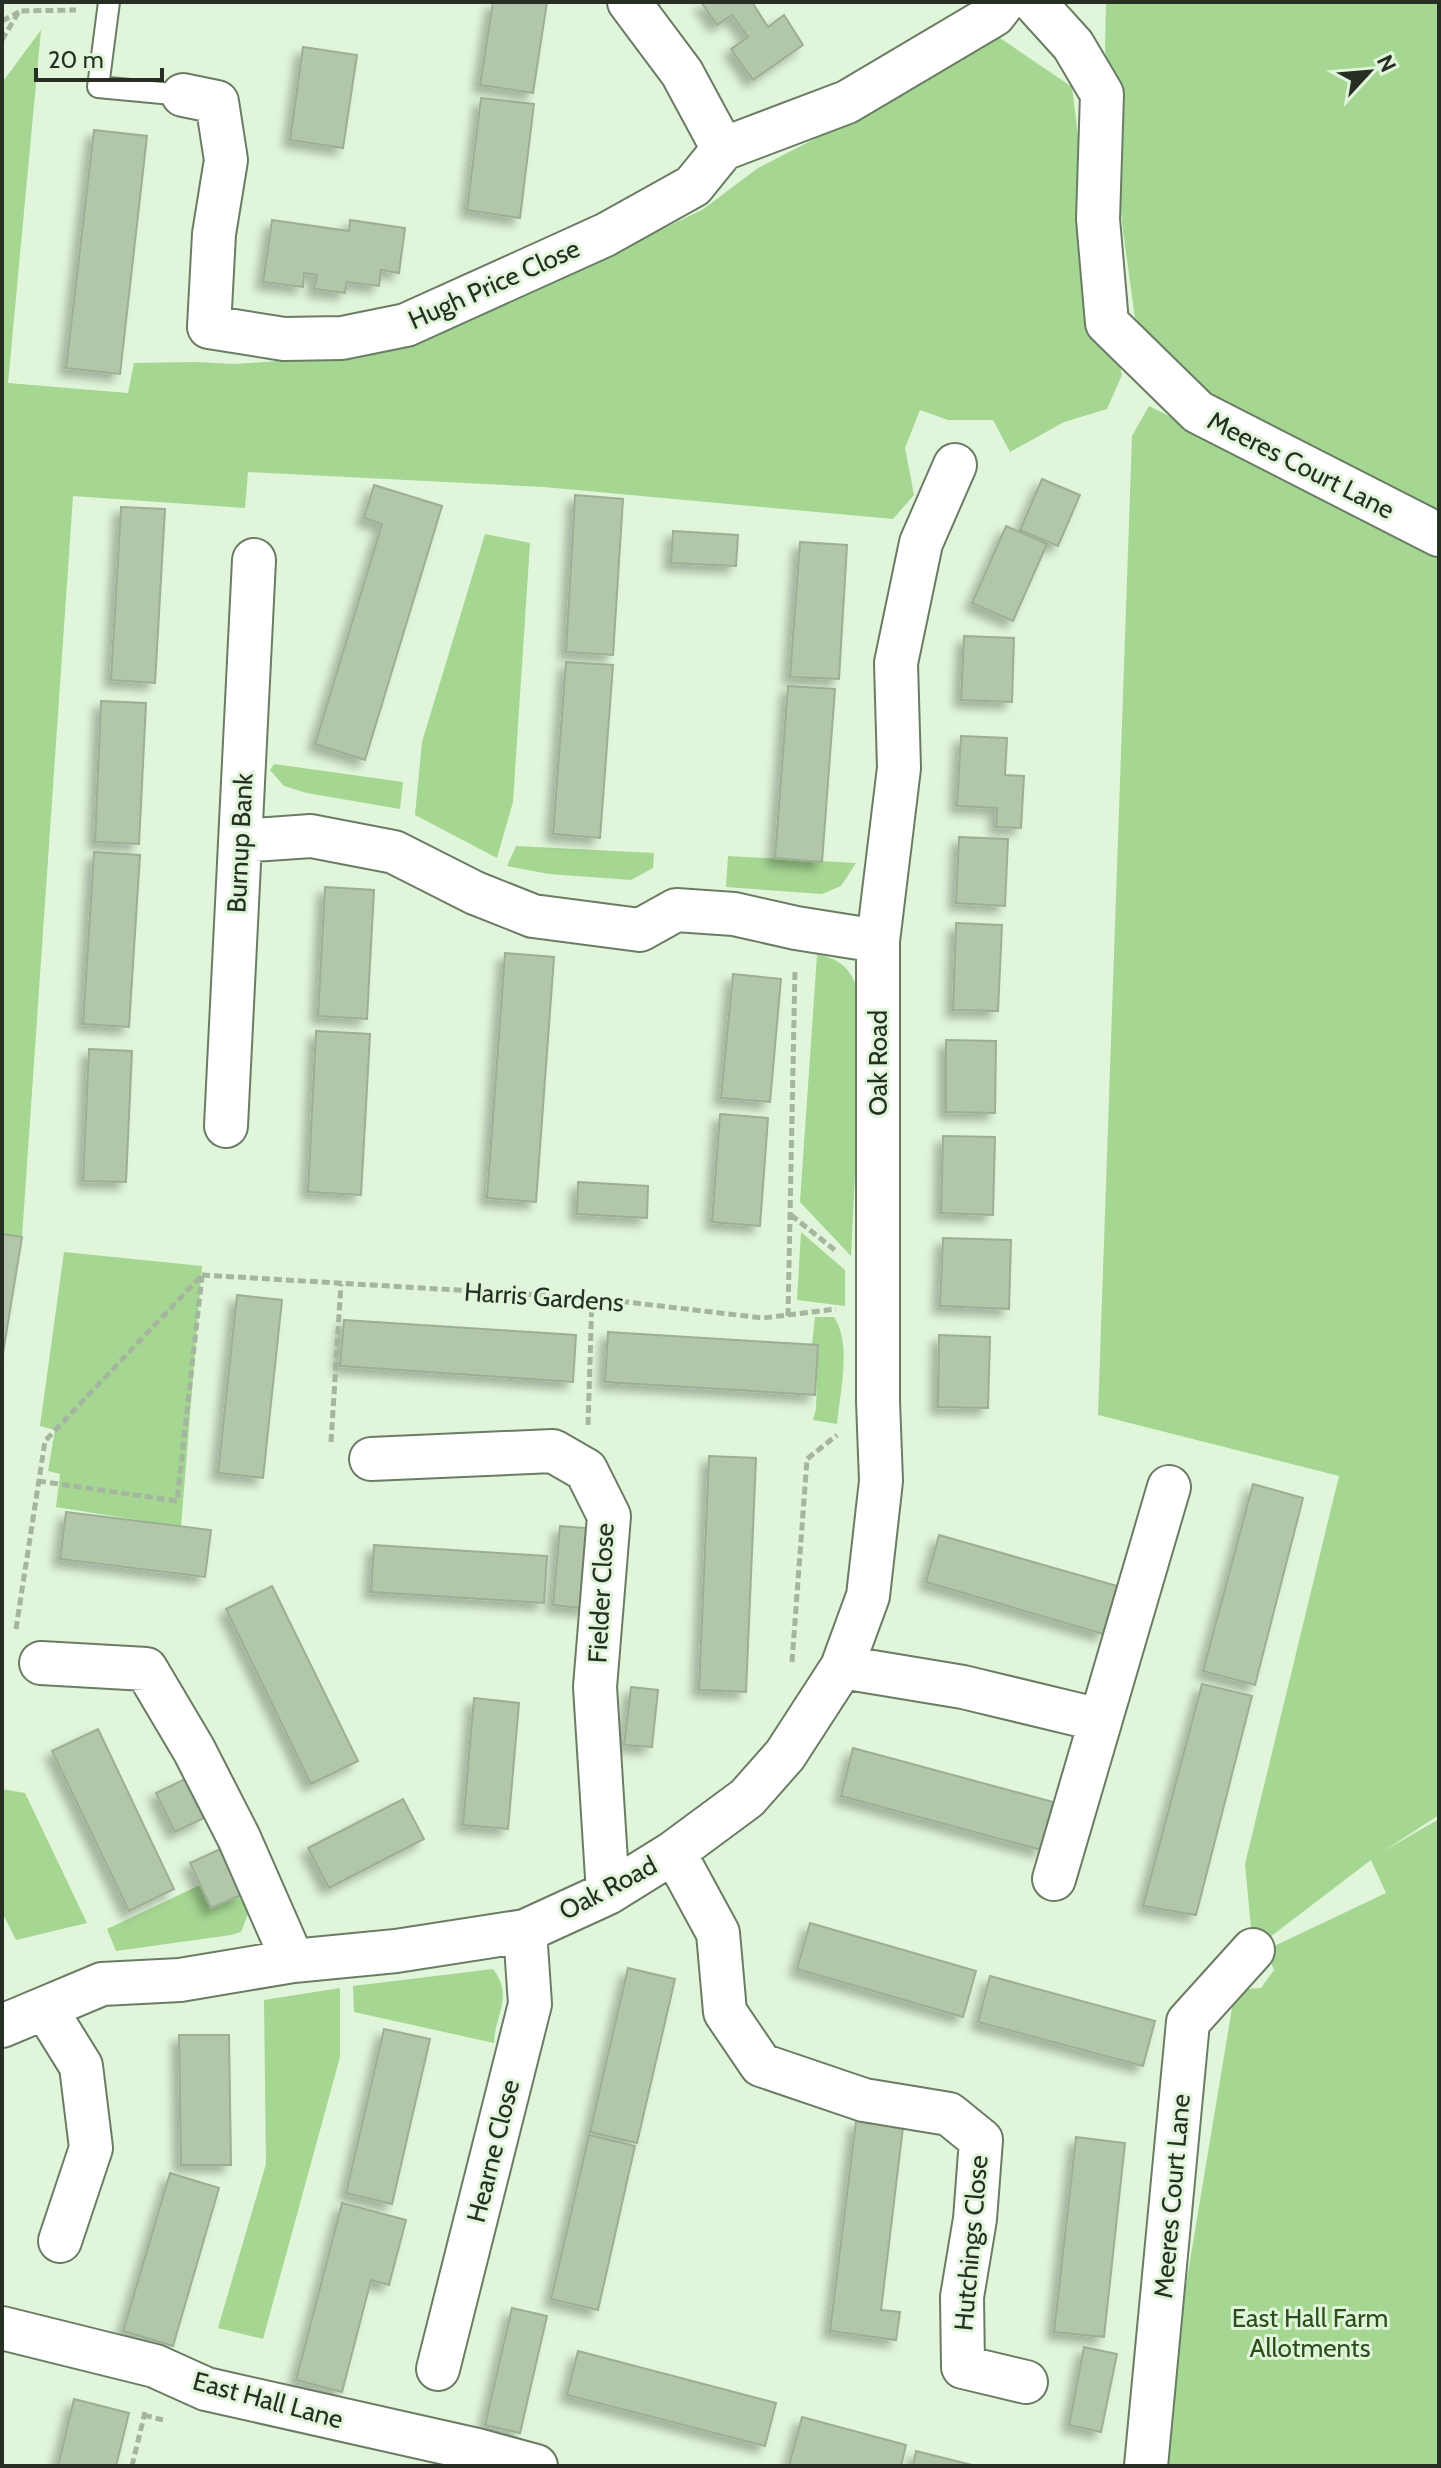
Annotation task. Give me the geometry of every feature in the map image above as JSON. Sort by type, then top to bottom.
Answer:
[{"type":"street","points":[[629,2],[682,73],[723,149],[847,102],[994,15],[1004,2]]},
{"type":"street","name":"Meeres Court Lane","points":[[1034,2],[1073,45],[1102,94],[1098,219],[1107,323],[1198,412],[1439,535]]},
{"type":"street","name":"Hugh Price Close","points":[[183,95],[217,102],[226,160],[214,234],[209,327],[284,339],[342,338],[406,325],[605,235],[693,186],[723,149]]},
{"type":"street","name":"Oak Road","points":[[2,2026],[102,1984],[180,1980],[293,1961],[396,1951],[525,1931],[608,1893],[674,1852],[747,1798],[785,1755],[842,1667],[868,1596],[881,1481],[878,1401],[878,941],[899,768],[896,663],[921,543],[955,465]]},
{"type":"street","name":"Burnup Bank","points":[[226,1126],[254,560]]},
{"type":"street","points":[[240,841],[311,836],[394,852],[475,893],[533,916],[640,930],[676,910],[734,914],[878,941]]},
{"type":"street","points":[[371,1459],[553,1451],[586,1470]]},
{"type":"street","name":"Fielder Close","points":[[586,1470],[609,1516],[595,1687],[608,1893]]},
{"type":"street","points":[[1054,1879],[1169,1487]]},
{"type":"street","points":[[41,1663],[146,1669],[194,1750],[239,1838],[293,1961]]},
{"type":"street","points":[[842,1667],[963,1687],[1100,1720]]},
{"type":"street","name":"Hutchings Close","points":[[674,1852],[718,1933],[725,2012],[761,2065],[864,2100],[949,2114],[981,2140],[975,2219],[962,2297],[963,2367],[1026,2382]]},
{"type":"street","name":"Hearne Close","points":[[438,2369],[530,2004],[525,1931]]},
{"type":"street","name":"Meeres Court Lane","points":[[1146,2466],[1188,2022],[1253,1950]]},
{"type":"street","points":[[45,2008],[81,2066],[91,2148],[60,2241]]},
{"type":"street","name":"East Hall Lane","points":[[2,2328],[155,2366],[206,2389],[536,2466]]},
{"type":"lane","points":[[109,5],[98,87],[183,95]]},
{"type":"path","points":[[2,21],[19,11],[109,5]]},
{"type":"path","points":[[2,40],[19,11]]},
{"type":"path","points":[[788,1316],[796,928]]},
{"type":"path","points":[[38,1481],[177,1501],[202,1275]]},
{"type":"path","points":[[41,1663],[14,1644],[45,1441],[202,1275]]},
{"type":"path","name":"Harris Gardens","points":[[202,1275],[592,1298],[763,1318],[834,1308],[879,1332]]},
{"type":"path","points":[[341,1284],[331,1446],[371,1459]]},
{"type":"path","points":[[586,1470],[592,1298]]},
{"type":"path","points":[[791,1677],[807,1459],[878,1401]]},
{"type":"path","points":[[132,2466],[155,2366]]},
{"type":"green space","points":[[1106,2],[1439,2],[1439,517],[1186,385],[1135,318],[1105,48]]},
{"type":"green space","points":[[41,30],[8,383],[128,393],[134,363],[235,364],[362,355],[466,323],[702,210],[758,168],[900,95],[994,34],[1072,87],[1095,272],[1122,375],[1107,409],[1064,422],[1010,452],[993,420],[948,420],[920,410],[905,448],[914,495],[893,519],[544,487],[248,472],[245,508],[73,496],[22,1237],[2,1234],[2,93],[4,80]]},
{"type":"green space","name":"East Hall Farm Allotments","points":[[1149,406],[1439,550],[1439,1815],[1382,1852],[1439,1819],[1439,2466],[1156,2466],[1235,1990],[1261,1988],[1274,1970],[1266,1950],[1386,1893],[1371,1860],[1253,1950],[1245,1864],[1339,1476],[1098,1415],[1132,436]]},
{"type":"green space","points":[[485,534],[530,543],[513,802],[497,858],[415,815],[422,742]]},
{"type":"green space","points":[[274,764],[403,782],[400,809],[284,786],[270,770]]},
{"type":"green space","points":[[516,846],[654,853],[653,868],[631,880],[549,874],[507,866]]},
{"type":"green space","points":[[728,856],[856,863],[841,886],[822,894],[726,887]]},
{"type":"green space","points":[[817,955],[837,961],[850,973],[863,1009],[851,1256],[800,1202]]},
{"type":"green space","points":[[801,1232],[845,1270],[845,1306],[797,1300]]},
{"type":"green space","points":[[64,1252],[202,1266],[181,1527],[56,1507],[60,1474],[48,1471],[55,1430],[40,1426]]},
{"type":"green space","points":[[815,1317],[834,1317],[842,1341],[844,1354],[837,1424],[813,1420],[818,1346],[812,1345]]},
{"type":"green space","points":[[2,1789],[25,1793],[87,1923],[16,1940],[2,1912]]},
{"type":"green space","points":[[200,1885],[211,1908],[241,1895],[248,1914],[241,1932],[116,1951],[107,1929]]},
{"type":"green space","points":[[493,1969],[503,1997],[494,2043],[354,2012],[353,1986]]},
{"type":"green space","points":[[340,1988],[340,2057],[263,2339],[218,2328],[266,2164],[264,2000]]},
{"type":"building","points":[[493,2],[547,2],[533,93],[480,85]]},
{"type":"building","points":[[701,2],[752,2],[768,27],[784,15],[803,45],[753,80],[731,49],[748,37],[732,15],[717,25]]},
{"type":"building","points":[[303,47],[357,55],[343,148],[290,140]]},
{"type":"building","points":[[481,98],[534,104],[520,218],[467,210]]},
{"type":"building","points":[[94,130],[147,136],[120,374],[66,368]]},
{"type":"building","points":[[272,220],[349,231],[350,220],[405,228],[399,273],[381,270],[379,286],[347,282],[345,293],[314,289],[317,275],[304,273],[303,287],[263,282]]},
{"type":"building","points":[[1042,479],[1080,495],[1058,546],[1020,530]]},
{"type":"building","points":[[374,485],[442,506],[365,760],[315,744],[382,524],[364,518]]},
{"type":"building","points":[[575,495],[623,499],[613,655],[566,652]]},
{"type":"building","points":[[121,507],[165,509],[155,683],[111,680]]},
{"type":"building","points":[[1006,526],[1047,544],[1013,621],[972,603]]},
{"type":"building","points":[[673,531],[738,535],[736,566],[671,563]]},
{"type":"building","points":[[800,542],[847,545],[839,679],[790,677]]},
{"type":"building","points":[[964,636],[1014,638],[1012,702],[961,700]]},
{"type":"building","points":[[566,662],[613,665],[600,838],[553,834]]},
{"type":"building","points":[[788,686],[835,689],[822,862],[775,858]]},
{"type":"building","points":[[101,701],[146,703],[139,844],[95,842]]},
{"type":"building","points":[[961,736],[1007,738],[1005,775],[1024,776],[1021,828],[996,827],[997,808],[957,806]]},
{"type":"building","points":[[959,837],[1008,839],[1005,906],[956,903]]},
{"type":"building","points":[[94,852],[140,855],[129,1027],[83,1024]]},
{"type":"building","points":[[325,887],[374,890],[367,1019],[318,1016]]},
{"type":"building","points":[[956,923],[1002,925],[998,1011],[953,1010]]},
{"type":"building","points":[[505,953],[554,957],[536,1202],[487,1198]]},
{"type":"building","points":[[733,974],[781,979],[770,1102],[721,1098]]},
{"type":"building","points":[[316,1031],[370,1034],[361,1195],[308,1192]]},
{"type":"building","points":[[946,1040],[996,1041],[995,1113],[946,1112]]},
{"type":"building","points":[[89,1049],[132,1051],[126,1182],[83,1181]]},
{"type":"building","points":[[720,1114],[768,1118],[760,1226],[712,1222]]},
{"type":"building","points":[[943,1136],[995,1137],[993,1215],[941,1213]]},
{"type":"building","points":[[578,1182],[648,1186],[647,1218],[577,1214]]},
{"type":"building","points":[[2,1234],[22,1237],[2,1359]]},
{"type":"building","points":[[943,1238],[1011,1240],[1009,1309],[940,1306]]},
{"type":"building","points":[[237,1295],[282,1300],[263,1478],[218,1473]]},
{"type":"building","points":[[344,1320],[576,1335],[573,1382],[340,1366]]},
{"type":"building","points":[[608,1332],[818,1345],[815,1395],[605,1382]]},
{"type":"building","points":[[939,1335],[990,1337],[988,1408],[938,1407]]},
{"type":"building","points":[[709,1456],[756,1458],[746,1692],[699,1690]]},
{"type":"building","points":[[1253,1484],[1303,1498],[1255,1685],[1203,1671]]},
{"type":"building","points":[[66,1512],[211,1530],[205,1577],[60,1559]]},
{"type":"building","points":[[560,1526],[596,1529],[588,1609],[553,1605]]},
{"type":"building","points":[[939,1535],[1117,1586],[1103,1634],[926,1582]]},
{"type":"building","points":[[374,1545],[547,1556],[544,1603],[371,1592]]},
{"type":"building","points":[[272,1586],[358,1761],[311,1784],[226,1609]]},
{"type":"building","points":[[1202,1684],[1252,1696],[1196,1915],[1143,1906]]},
{"type":"building","points":[[631,1687],[658,1690],[652,1747],[624,1745]]},
{"type":"building","points":[[474,1698],[519,1703],[508,1829],[463,1825]]},
{"type":"building","points":[[98,1729],[174,1889],[129,1911],[52,1751]]},
{"type":"building","points":[[853,1748],[1053,1802],[1041,1850],[841,1796]]},
{"type":"building","points":[[185,1779],[204,1818],[175,1832],[156,1793]]},
{"type":"building","points":[[403,1799],[424,1839],[329,1888],[308,1848]]},
{"type":"building","points":[[220,1849],[241,1895],[211,1908],[190,1863]]},
{"type":"building","points":[[810,1923],[976,1971],[963,2017],[797,1969]]},
{"type":"building","points":[[628,1968],[675,1979],[637,2143],[590,2132]]},
{"type":"building","points":[[990,1976],[1155,2021],[1143,2066],[978,2022]]},
{"type":"building","points":[[384,2029],[430,2039],[392,2204],[346,2193]]},
{"type":"building","points":[[179,2035],[229,2035],[231,2165],[181,2165]]},
{"type":"building","points":[[856,2121],[903,2127],[881,2310],[900,2312],[896,2340],[830,2331]]},
{"type":"building","points":[[589,2135],[635,2146],[598,2310],[551,2299]]},
{"type":"building","points":[[1076,2137],[1125,2143],[1104,2337],[1054,2332]]},
{"type":"building","points":[[170,2173],[219,2188],[173,2346],[123,2331]]},
{"type":"building","points":[[342,2203],[406,2220],[389,2285],[371,2280],[342,2392],[296,2380]]},
{"type":"building","points":[[512,2308],[547,2316],[520,2433],[485,2425]]},
{"type":"building","points":[[1084,2347],[1117,2354],[1101,2432],[1069,2425]]},
{"type":"building","points":[[578,2351],[776,2403],[765,2446],[567,2395]]},
{"type":"building","points":[[74,2399],[129,2413],[116,2466],[58,2466]]},
{"type":"building","points":[[802,2417],[906,2445],[901,2466],[789,2466]]},
{"type":"building","points":[[916,2451],[976,2466],[913,2466]]}]
